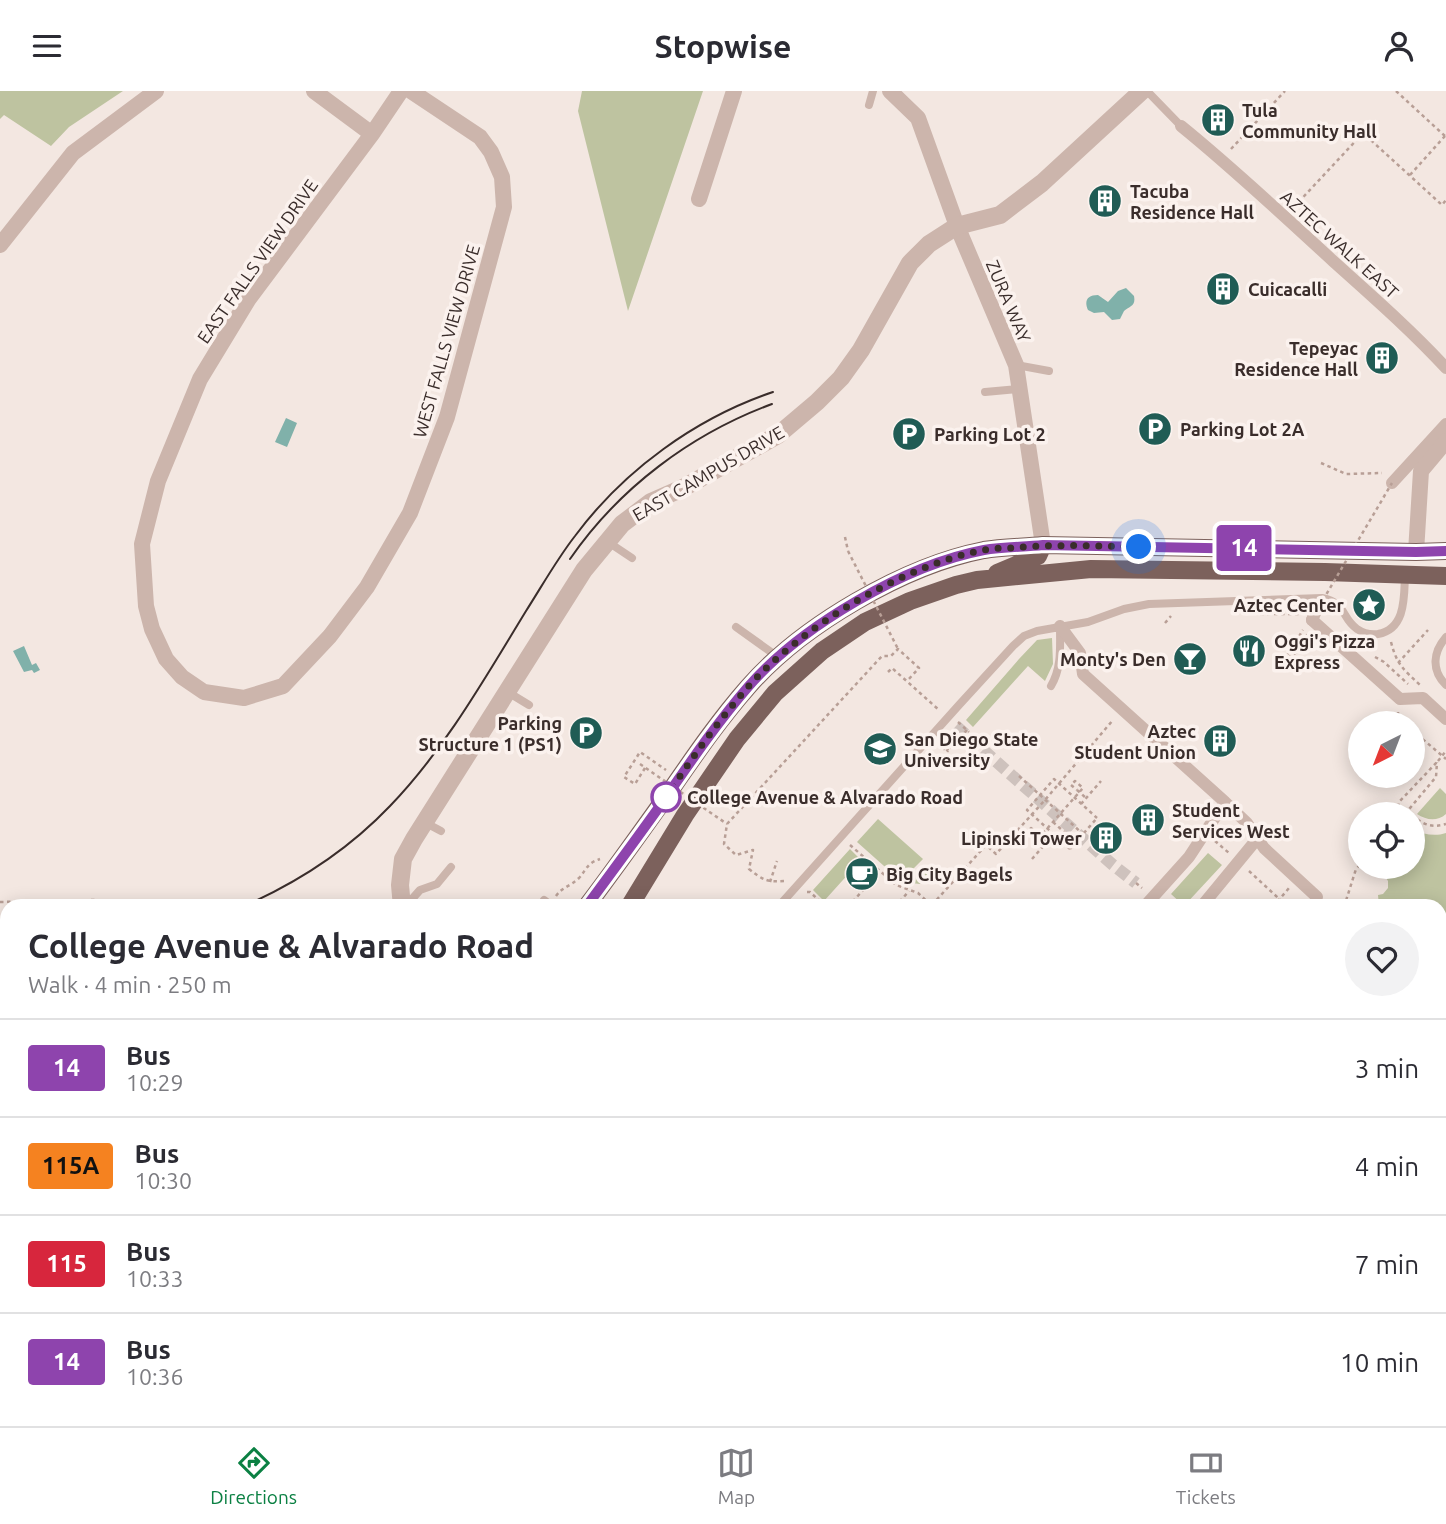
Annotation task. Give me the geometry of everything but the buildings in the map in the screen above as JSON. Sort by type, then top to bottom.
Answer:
[{"type":"main road","points":[[977,580],[1038,556],[1043,545]]},
{"type":"main road","points":[[592,899],[709,735],[749,686],[778,657],[827,620],[885,585],[934,564],[985,550],[1043,545],[1446,551]]},
{"type":"main road","points":[[634,899],[685,815],[737,739],[784,685],[822,651],[865,622],[933,593],[977,580],[1091,569],[1446,576]]},
{"type":"street","points":[[0,245],[73,153],[156,91]]},
{"type":"street","points":[[314,91],[372,134]]},
{"type":"street","name":"EAST FALLS VIEW DRIVE","points":[[204,692],[182,677],[166,659],[152,629],[146,607],[142,544],[158,481],[200,379],[248,300],[401,91]]},
{"type":"street","name":"WEST FALLS VIEW DRIVE","points":[[204,692],[244,698],[283,686],[330,636],[368,587],[410,513],[447,417],[504,207],[502,177],[491,152],[480,137],[411,91]]},
{"type":"street","points":[[699,199],[734,91]]},
{"type":"street","name":"ZURA WAY","points":[[890,91],[918,118],[957,226],[1016,365],[1043,545]]},
{"type":"street","name":"EAST CAMPUS DRIVE","points":[[402,899],[400,885],[403,859],[424,822],[584,570],[622,524],[651,502],[778,435],[817,402],[841,377],[861,349],[910,263],[929,244],[957,226],[1000,215],[1042,183],[1145,91]]},
{"type":"street","name":"AZTEC WALK EAST","points":[[1181,126],[1441,357],[1446,368]]},
{"type":"street","points":[[1390,478],[1446,424]]},
{"type":"street","points":[[1416,552],[1421,471],[1446,441]]},
{"type":"street","points":[[1316,611],[1312,620],[1400,699],[1423,698],[1446,719]]},
{"type":"street","points":[[1060,626],[1080,653],[1083,674],[1225,802],[1247,823],[1264,848],[1317,897]]},
{"type":"street","points":[[1151,899],[1189,857],[1225,802]]},
{"type":"street","points":[[1207,899],[1257,839]]},
{"type":"lane","points":[[869,106],[873,91]]},
{"type":"lane","name":"AZTEC WALK EAST","points":[[1145,91],[1181,126]]},
{"type":"lane","points":[[1016,365],[1049,371]]},
{"type":"lane","points":[[985,392],[1019,389]]},
{"type":"lane","points":[[608,542],[632,558]]},
{"type":"lane","points":[[784,899],[1024,636],[1037,631],[1088,622],[1149,604],[1322,598],[1339,604],[1355,628],[1373,634],[1381,633],[1400,618],[1405,575]]},
{"type":"lane","points":[[1051,686],[1059,665],[1060,626]]},
{"type":"lane","points":[[736,627],[778,657]]},
{"type":"lane","points":[[1446,637],[1439,644],[1434,659],[1436,669],[1446,685]]},
{"type":"lane","points":[[506,691],[529,705]]},
{"type":"lane","points":[[424,822],[441,831]]},
{"type":"lane","points":[[411,899],[420,890],[438,884],[451,867]]},
{"type":"path","points":[[1222,160],[1285,91]]},
{"type":"path","points":[[1396,91],[1446,137],[1410,176]]},
{"type":"path","points":[[1285,217],[1363,133],[1442,205],[1446,201]]},
{"type":"path","points":[[1316,611],[1390,478],[1346,474],[1321,463]]},
{"type":"path","points":[[845,537],[848,551],[898,649],[919,668],[907,681]]},
{"type":"path","points":[[1165,623],[1171,616]]},
{"type":"path","points":[[1388,630],[1398,663],[1428,692]]},
{"type":"path","points":[[1398,663],[1428,630]]},
{"type":"path","points":[[1295,643],[1282,662],[1297,652],[1300,646]]},
{"type":"path","points":[[784,881],[770,882],[750,869],[753,850],[737,855],[724,844],[727,824],[882,656],[891,656],[898,649]]},
{"type":"path","points":[[888,672],[892,668],[939,710]]},
{"type":"path","points":[[938,899],[986,845],[996,854],[1122,709]]},
{"type":"path","points":[[939,744],[944,749],[956,736],[958,738],[948,751],[968,731],[958,722]]},
{"type":"path","points":[[1425,741],[1446,759]]},
{"type":"path","points":[[1399,802],[1446,751]]},
{"type":"path","points":[[645,768],[635,784],[624,777],[640,753],[663,768]]},
{"type":"path","points":[[1417,802],[1436,777],[1438,761]]},
{"type":"path","points":[[640,764],[727,824]]},
{"type":"path","points":[[1019,776],[1083,834]]},
{"type":"path","points":[[1054,779],[1081,804],[1097,818],[1070,849],[1027,810],[1054,779]]},
{"type":"path","points":[[1046,842],[1038,834],[1031,828],[1028,832],[1037,839],[1053,821],[1060,813],[1083,788],[1075,781],[1071,785],[1077,790],[1086,798]]},
{"type":"path","points":[[1081,804],[1101,781]]},
{"type":"path","points":[[1053,821],[1071,838]]},
{"type":"path","points":[[1425,824],[1436,827],[1446,824]]},
{"type":"path","points":[[1032,859],[1054,834]]},
{"type":"path","points":[[853,847],[896,885],[918,893],[924,899]]},
{"type":"path","points":[[770,882],[777,861]]},
{"type":"path","points":[[855,899],[880,871]]},
{"type":"path","points":[[1347,899],[1353,879]]},
{"type":"path","points":[[556,896],[561,889],[577,880]]},
{"type":"path","points":[[902,899],[910,890]]},
{"type":"path","points":[[810,892],[817,899]]},
{"type":"green space","points":[[0,91],[123,91],[69,127],[51,146],[4,115],[0,119]]},
{"type":"green space","points":[[582,91],[703,91],[628,311],[578,111]]},
{"type":"green space","points":[[1052,638],[1053,664],[1045,681],[1028,666],[973,727],[966,720],[1019,659],[1037,640]]},
{"type":"green space","points":[[1440,788],[1446,794],[1446,814],[1439,818],[1425,818],[1425,805]]},
{"type":"green space","points":[[878,819],[923,859],[913,869],[919,875],[930,864],[934,868],[920,884],[902,882],[857,842]]},
{"type":"green space","points":[[1425,833],[1446,833],[1446,899],[1378,899],[1378,895],[1388,888],[1387,879],[1425,879]]},
{"type":"green space","points":[[850,849],[861,860],[826,899],[822,899],[813,890]]},
{"type":"green space","points":[[1208,853],[1222,865],[1190,899],[1176,899],[1171,894]]},
{"type":"water","points":[[1126,288],[1134,296],[1134,302],[1120,319],[1112,320],[1104,312],[1094,313],[1088,310],[1086,304],[1089,297],[1098,295],[1108,302],[1118,291]]},
{"type":"water","points":[[286,418],[297,423],[287,447],[275,442]]},
{"type":"water","points":[[24,646],[32,665],[36,663],[40,670],[34,673],[32,670],[24,672],[13,651]]},
{"type":"tunnel","points":[[956,726],[1136,883]]},
{"type":"tram line","points":[[258,899],[302,876],[340,851],[374,822],[410,784],[463,712],[562,554],[594,512],[616,489],[639,468],[689,432],[716,416],[773,392]]},
{"type":"tram line","points":[[570,559],[611,509],[659,466],[713,431],[772,404]]},
{"type":"bus line","name":"14","points":[[592,899],[709,735],[749,686],[778,657],[827,620],[885,585],[934,564],[985,550],[1043,545],[1446,551]]},
{"type":"place","name":"Tula Community Hall","points":[[1218,120]]},
{"type":"place","name":"Tacuba Residence Hall","points":[[1105,201]]},
{"type":"place","name":"Cuicacalli","points":[[1223,289]]},
{"type":"place","name":"Tepeyac Residence Hall","points":[[1382,358]]},
{"type":"place","name":"Parking Lot 2A","points":[[1155,429]]},
{"type":"place","name":"Parking Lot 2","points":[[909,434]]},
{"type":"place","name":"Aztec Center","points":[[1369,605]]},
{"type":"place","name":"Oggi's Pizza Express","points":[[1249,651]]},
{"type":"place","name":"Monty's Den","points":[[1190,659]]},
{"type":"place","name":"Parking Structure 1 (PS1)","points":[[586,733]]},
{"type":"place","name":"Aztec Student Union","points":[[1220,741]]},
{"type":"place","name":"San Diego State University","points":[[880,749]]},
{"type":"place","name":"College Avenue & Alvarado Road","points":[[666,797]]},
{"type":"place","name":"Student Services West","points":[[1148,820]]},
{"type":"place","name":"Lipinski Tower","points":[[1106,838]]},
{"type":"place","name":"Big City Bagels","points":[[862,874]]},
{"type":"route","points":[[666,797],[709,735],[749,686],[778,657],[827,620],[885,585],[934,564],[985,550],[1043,545],[1139,547]]}]
